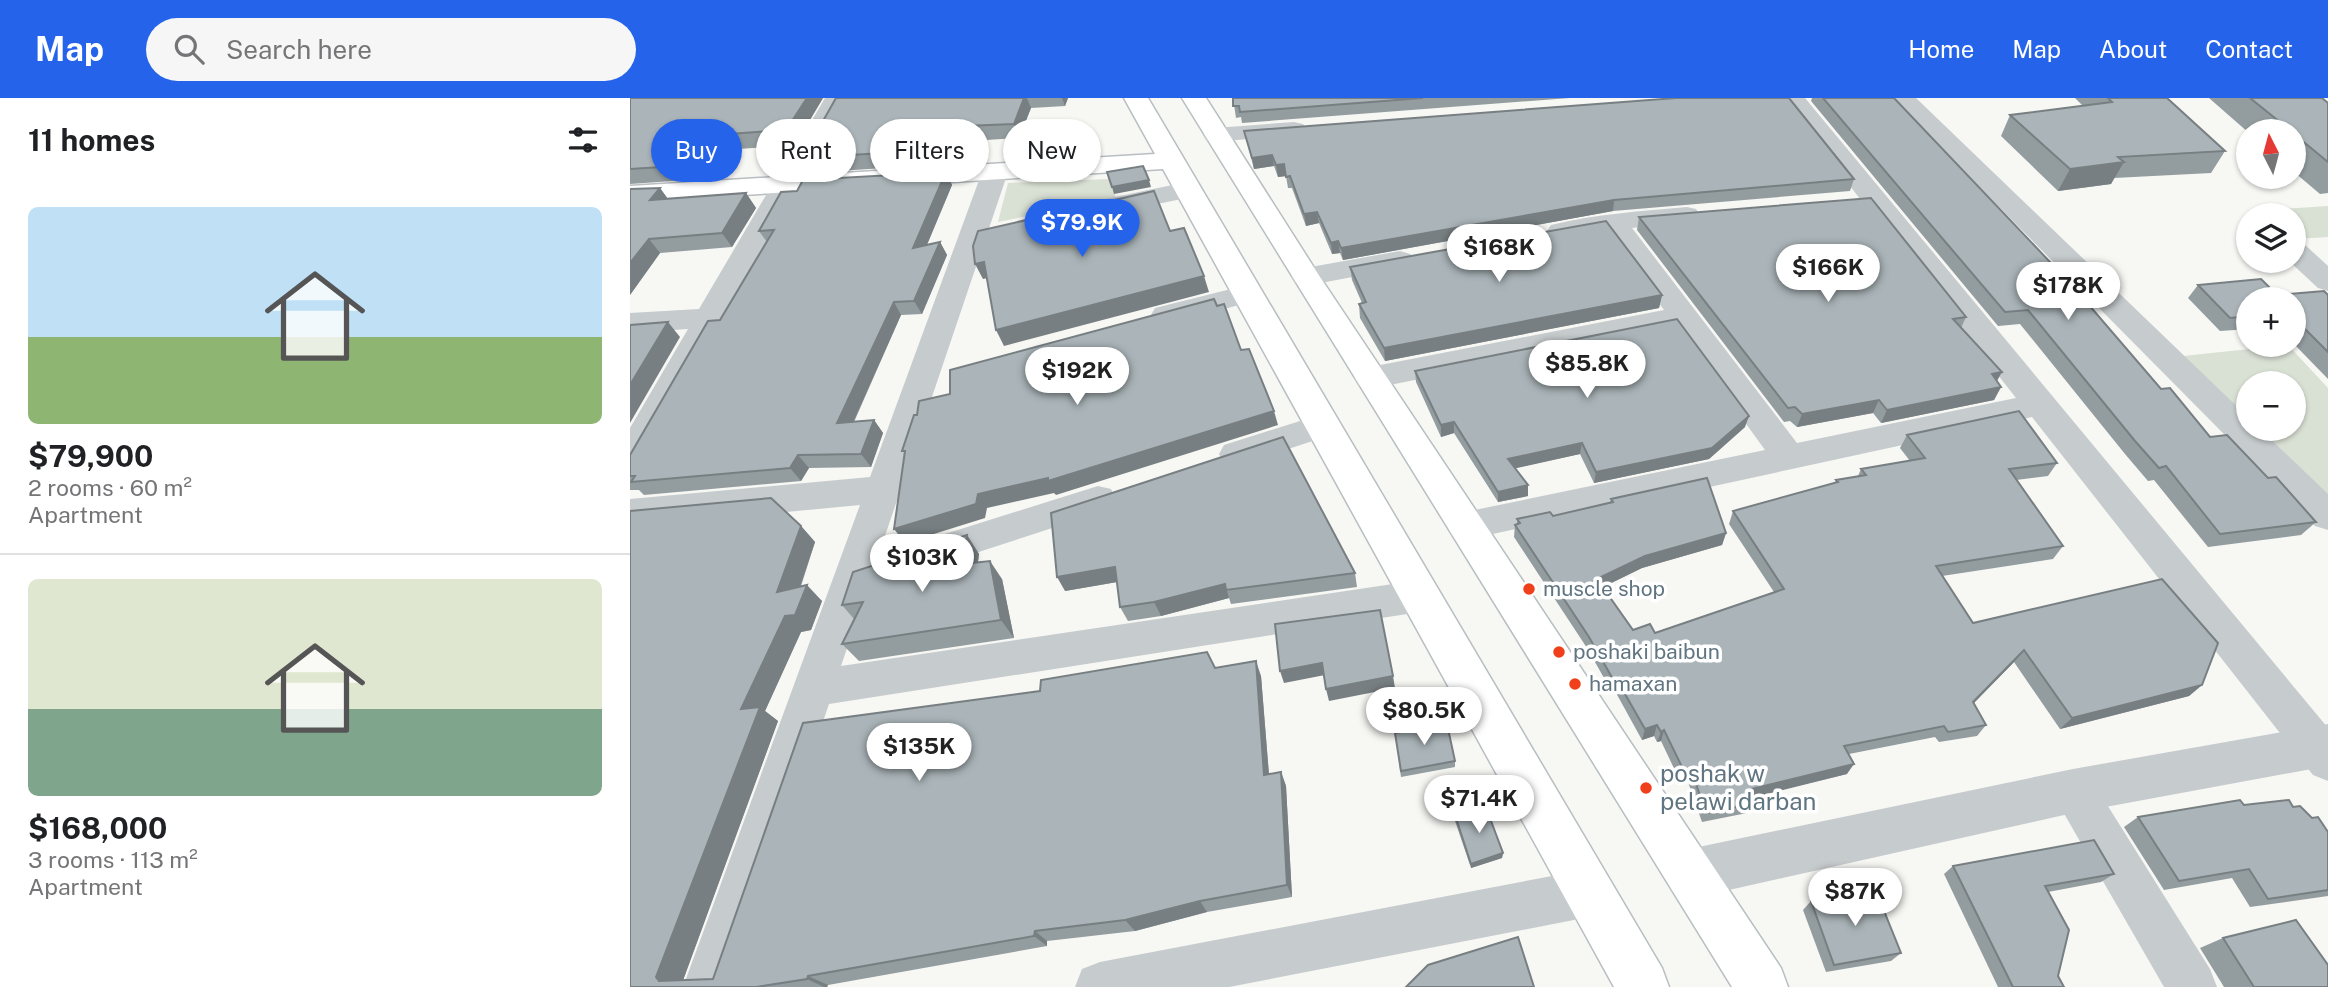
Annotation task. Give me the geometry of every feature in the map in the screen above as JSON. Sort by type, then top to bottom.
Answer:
[{"type":"main road","points":[[1136,98],[1643,987]]},
{"type":"main road","points":[[1194,98],[1305,277],[1762,987]]},
{"type":"main road","points":[[856,172],[1173,164]]},
{"type":"main road","points":[[856,173],[995,172],[1173,164]]},
{"type":"main road","points":[[630,173],[756,174]]},
{"type":"main road","points":[[630,194],[756,178]]},
{"type":"street","points":[[825,119],[837,98]]},
{"type":"street","points":[[1793,98],[1861,200],[2040,404],[2324,750]]},
{"type":"street","points":[[1903,98],[2328,516]]},
{"type":"street","points":[[1215,135],[1311,127]]},
{"type":"street","points":[[1080,212],[1173,164]]},
{"type":"street","points":[[708,987],[922,381],[987,231],[995,172]]},
{"type":"street","points":[[630,457],[787,182]]},
{"type":"street","points":[[1533,236],[1613,222],[1710,213]]},
{"type":"street","points":[[1613,222],[1789,457]]},
{"type":"street","points":[[2306,252],[2328,252]]},
{"type":"street","points":[[1305,277],[1425,256]]},
{"type":"street","points":[[2306,261],[2328,282]]},
{"type":"street","points":[[1143,322],[1247,294]]},
{"type":"street","points":[[1370,378],[1683,316]]},
{"type":"street","points":[[630,323],[709,317]]},
{"type":"street","points":[[922,381],[961,370]]},
{"type":"street","points":[[1465,526],[2040,404]]},
{"type":"street","points":[[1205,464],[1322,426]]},
{"type":"street","points":[[630,513],[884,489]]},
{"type":"street","points":[[852,578],[1126,490]]},
{"type":"street","points":[[814,688],[1420,596]]},
{"type":"street","points":[[1689,874],[2073,791],[2324,750]]},
{"type":"street","points":[[2073,791],[2192,987]]},
{"type":"street","points":[[1100,987],[1589,893]]},
{"type":"shaded area","points":[[1101,179],[1109,179],[1116,198],[998,222],[1008,183],[1101,182]]},
{"type":"shaded area","points":[[2328,206],[2328,237],[2306,238],[2306,207]]},
{"type":"shaded area","points":[[2236,350],[2236,357],[2299,357],[2328,388],[2328,498],[2269,441],[2306,441],[2306,371],[2236,371],[2236,407],[2183,356]]},
{"type":"building","points":[[630,98],[807,98],[793,119],[756,119],[756,132],[742,133],[742,119],[651,119],[651,168],[630,169]]},
{"type":"building","points":[[836,98],[1024,98],[1016,119],[1003,119],[1003,124],[989,125],[989,119],[870,119],[870,154],[856,155],[856,119],[824,119]]},
{"type":"building","points":[[1233,98],[1423,98],[1240,112],[1239,106],[1233,106]]},
{"type":"building","points":[[1676,98],[1789,98],[1854,179],[1614,200],[1341,248],[1338,241],[1331,243],[1317,212],[1304,214],[1290,176],[1286,177],[1284,164],[1276,165],[1272,155],[1252,158],[1244,131]]},
{"type":"building","points":[[1823,98],[1894,98],[2070,283],[2161,389],[2170,388],[2210,437],[2227,435],[2268,478],[2276,477],[2316,522],[2220,534],[2166,466],[2159,468],[2135,441],[2028,310],[2005,312]]},
{"type":"building","points":[[2108,98],[2167,98],[2225,151],[2118,157],[2124,162],[2070,169],[2010,115],[2112,102]]},
{"type":"building","points":[[2250,98],[2322,98],[2328,103],[2328,162],[2306,144],[2306,119],[2276,119]]},
{"type":"building","points":[[1143,166],[1149,180],[1112,187],[1107,172]]},
{"type":"building","points":[[870,176],[870,182],[942,182],[913,248],[940,242],[914,301],[894,302],[837,423],[874,420],[861,454],[798,455],[790,468],[631,482],[635,476],[630,476],[630,455],[708,321],[720,320],[774,230],[759,231],[781,192],[797,191],[802,182],[856,182],[856,177]]},
{"type":"building","points":[[660,188],[650,200],[746,193],[722,233],[649,239],[630,263],[630,189]]},
{"type":"building","points":[[1154,191],[1170,231],[1184,228],[1204,276],[996,330],[984,262],[975,264],[973,246],[978,231]]},
{"type":"building","points":[[1871,198],[1966,317],[1953,319],[2002,372],[1992,374],[2001,387],[1887,410],[1879,400],[1802,414],[1795,407],[1788,408],[1639,217]]},
{"type":"building","points":[[1606,221],[1662,295],[1384,348],[1359,304],[1366,302],[1350,267]]},
{"type":"building","points":[[2261,279],[2269,287],[2236,287],[2236,317],[2230,318],[2198,285]]},
{"type":"building","points":[[2324,291],[2328,295],[2328,352],[2306,330],[2306,293]]},
{"type":"building","points":[[1214,299],[1217,306],[1224,304],[1241,350],[1249,349],[1274,411],[1048,481],[1048,478],[978,494],[976,504],[894,529],[905,451],[902,451],[914,415],[917,415],[919,401],[950,394],[950,370]]},
{"type":"building","points":[[1677,319],[1749,416],[1712,448],[1596,472],[1582,443],[1508,459],[1528,485],[1498,492],[1454,422],[1441,425],[1415,371]]},
{"type":"building","points":[[668,322],[630,385],[630,325]]},
{"type":"building","points":[[2019,411],[2057,463],[2009,469],[2063,546],[1936,566],[1973,623],[2162,579],[2218,643],[2202,685],[2072,718],[2024,650],[1973,702],[1986,725],[1948,732],[1944,726],[1844,746],[1854,764],[1752,789],[1758,803],[1706,813],[1691,769],[1684,771],[1664,730],[1661,732],[1657,725],[1645,729],[1617,680],[1614,681],[1589,637],[1515,525],[1520,523],[1517,519],[1550,512],[1553,516],[1613,502],[1611,499],[1707,478],[1726,533],[1645,556],[1597,579],[1633,630],[1650,624],[1655,633],[1784,589],[1733,511],[1838,482],[1836,480],[1866,475],[1861,469],[1925,458],[1907,435]]},
{"type":"building","points":[[1283,437],[1355,573],[1226,590],[1225,584],[1154,602],[1120,607],[1115,567],[1057,577],[1051,513]]},
{"type":"building","points":[[771,498],[801,526],[777,592],[807,585],[795,615],[785,616],[741,709],[760,707],[656,977],[659,981],[713,979],[803,723],[1040,691],[1041,680],[1207,652],[1215,668],[1256,661],[1264,775],[1281,772],[1287,885],[1200,901],[1125,920],[1035,931],[1034,936],[756,987],[630,987],[630,511]]},
{"type":"building","points":[[967,535],[962,564],[990,561],[1001,620],[842,644],[863,602],[842,605],[853,572]]},
{"type":"building","points":[[1380,610],[1393,676],[1326,689],[1322,663],[1280,671],[1275,624]]},
{"type":"building","points":[[1447,724],[1455,761],[1401,771],[1395,733]]},
{"type":"building","points":[[2240,800],[2244,805],[2289,800],[2293,807],[2300,806],[2312,818],[2318,817],[2328,832],[2328,890],[2268,899],[2249,869],[2179,881],[2138,817]]},
{"type":"building","points":[[1485,805],[1503,853],[1471,864],[1455,815]]},
{"type":"building","points":[[2094,840],[2114,874],[2045,886],[2069,930],[2058,976],[2064,987],[2013,987],[1953,866]]},
{"type":"building","points":[[1876,891],[1901,953],[1834,965],[1811,901]]},
{"type":"building","points":[[2296,920],[2328,965],[2328,987],[2254,987],[2223,938]]},
{"type":"building","points":[[1518,937],[1534,987],[1406,987],[1428,965]]},
{"type":"place","name":"muscle shop","points":[[1529,589]]},
{"type":"place","name":"poshaki baibun","points":[[1559,652]]},
{"type":"place","name":"hamaxan","points":[[1575,684]]},
{"type":"place","name":"poshak w pelawi darban","points":[[1646,788]]}]
